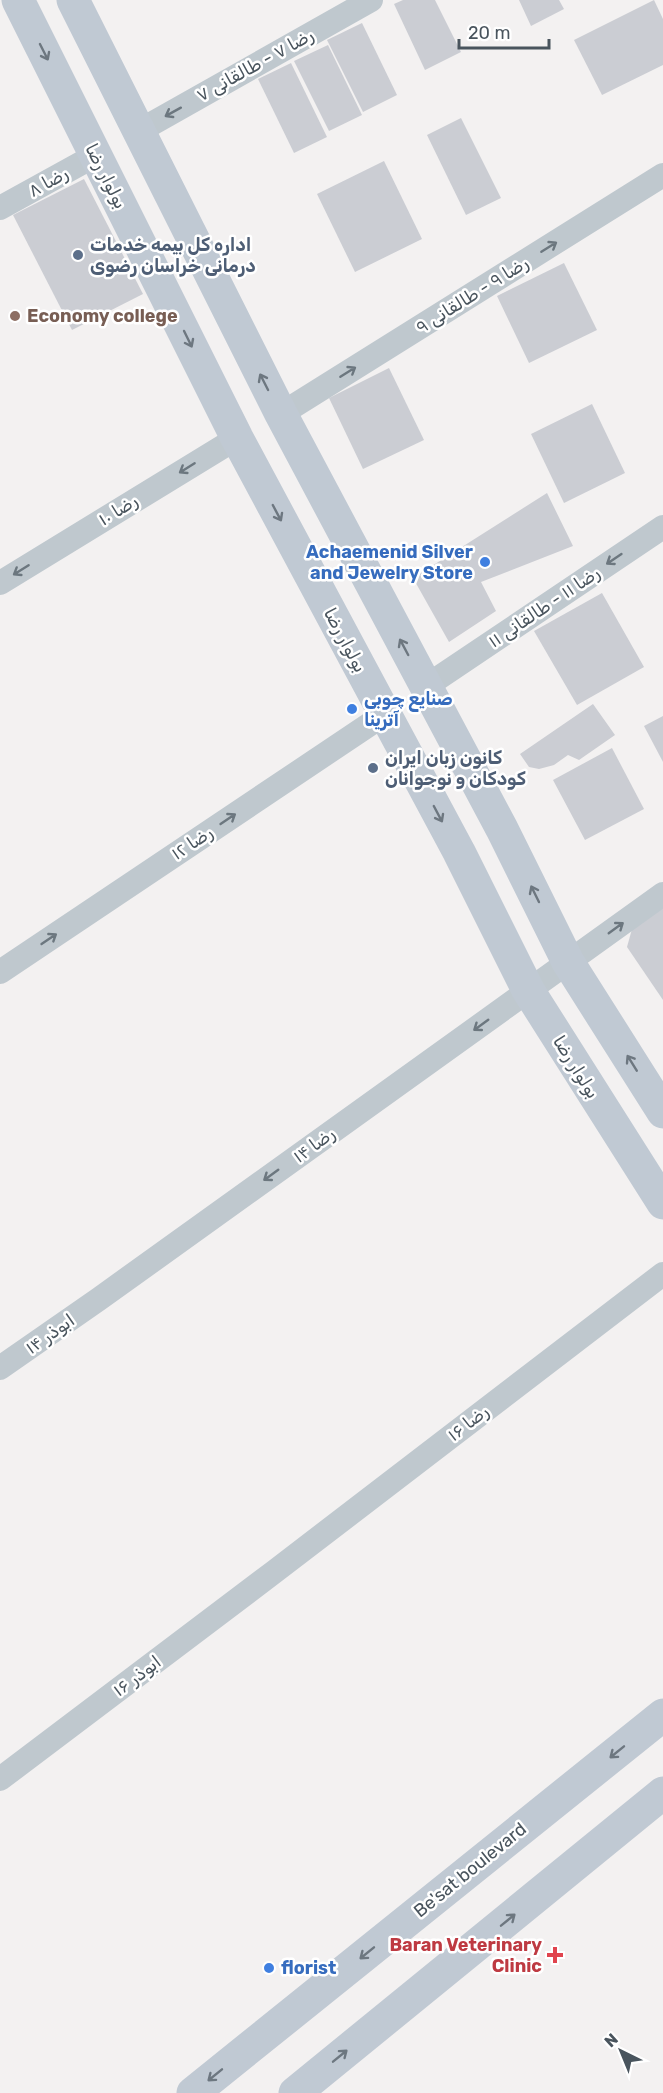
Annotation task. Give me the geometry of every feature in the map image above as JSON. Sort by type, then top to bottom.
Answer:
[{"type":"street","name":"بولوار رضا","points":[[18,0],[237,438],[459,852],[528,990],[663,1203]]},
{"type":"street","points":[[73,0],[280,414],[502,829],[568,962],[663,1112]]},
{"type":"street","name":"رضا ۷ - طالقانی ۷","points":[[139,131],[370,0]]},
{"type":"street","name":"رضا ۸","points":[[0,208],[96,155]]},
{"type":"street","name":"رضا ۹ - طالقانی ۹","points":[[280,414],[663,175]]},
{"type":"street","points":[[237,438],[280,414]]},
{"type":"street","name":"رضا ۱۰","points":[[0,583],[237,438]]},
{"type":"street","name":"رضا ۱۱ - طالقانی ۱۱","points":[[425,687],[663,527]]},
{"type":"street","name":"رضا ۱۲","points":[[0,972],[385,714]]},
{"type":"street","name":"رضا ۱۴","points":[[99,1299],[663,894]]},
{"type":"street","name":"رضا ۱۶","points":[[274,1572],[663,1274]]},
{"type":"street","name":"ابوذر ۱۴","points":[[0,1368],[99,1299]]},
{"type":"street","name":"ابوذر ۱۶","points":[[0,1779],[274,1572]]},
{"type":"street","name":"Be'sat boulevard","points":[[193,2093],[663,1715]]},
{"type":"street","points":[[295,2093],[663,1793]]},
{"type":"building","points":[[403,0],[435,0],[461,52],[425,70],[394,4]]},
{"type":"building","points":[[519,0],[559,0],[564,9],[531,26]]},
{"type":"building","points":[[654,0],[663,19],[663,65],[602,95],[574,40]]},
{"type":"building","points":[[362,23],[397,95],[363,112],[327,40]]},
{"type":"building","points":[[328,45],[362,115],[329,131],[294,61]]},
{"type":"building","points":[[291,63],[327,137],[294,153],[258,79]]},
{"type":"building","points":[[461,118],[501,198],[466,215],[427,135]]},
{"type":"building","points":[[384,161],[422,239],[355,272],[317,194]]},
{"type":"building","name":"اداره کل بیمه خدمات درمانی خراسان رضوی","points":[[84,179],[143,294],[72,330],[13,215]]},
{"type":"building","points":[[564,263],[597,330],[529,363],[497,296]]},
{"type":"building","points":[[389,368],[424,440],[363,469],[329,398]]},
{"type":"building","points":[[592,404],[625,473],[564,503],[531,434]]},
{"type":"building","name":"Achaemenid Silver and Jewelry Store","points":[[547,493],[573,546],[481,582],[496,611],[449,642],[413,578]]},
{"type":"building","points":[[602,593],[644,667],[577,705],[534,631]]},
{"type":"building","points":[[593,704],[615,735],[579,760],[568,755],[554,765],[539,769],[529,767],[520,754]]},
{"type":"building","points":[[663,716],[663,762],[644,726]]},
{"type":"building","points":[[612,748],[644,809],[585,840],[553,780]]},
{"type":"building","points":[[663,908],[663,1000],[627,947],[632,929]]},
{"type":"place","name":"اداره کل بیمه خدمات درمانی خراسان رضوی","points":[[78,255]]},
{"type":"place","name":"Economy college","points":[[15,316]]},
{"type":"place","name":"Achaemenid Silver and Jewelry Store","points":[[485,562]]},
{"type":"place","name":"صنایع چوبی آترینا","points":[[352,709]]},
{"type":"place","name":"کانون زبان ایران کودکان و نوجوانان","points":[[373,768]]},
{"type":"place","name":"Baran Veterinary Clinic","points":[[555,1955]]},
{"type":"place","name":"florist","points":[[269,1968]]}]
